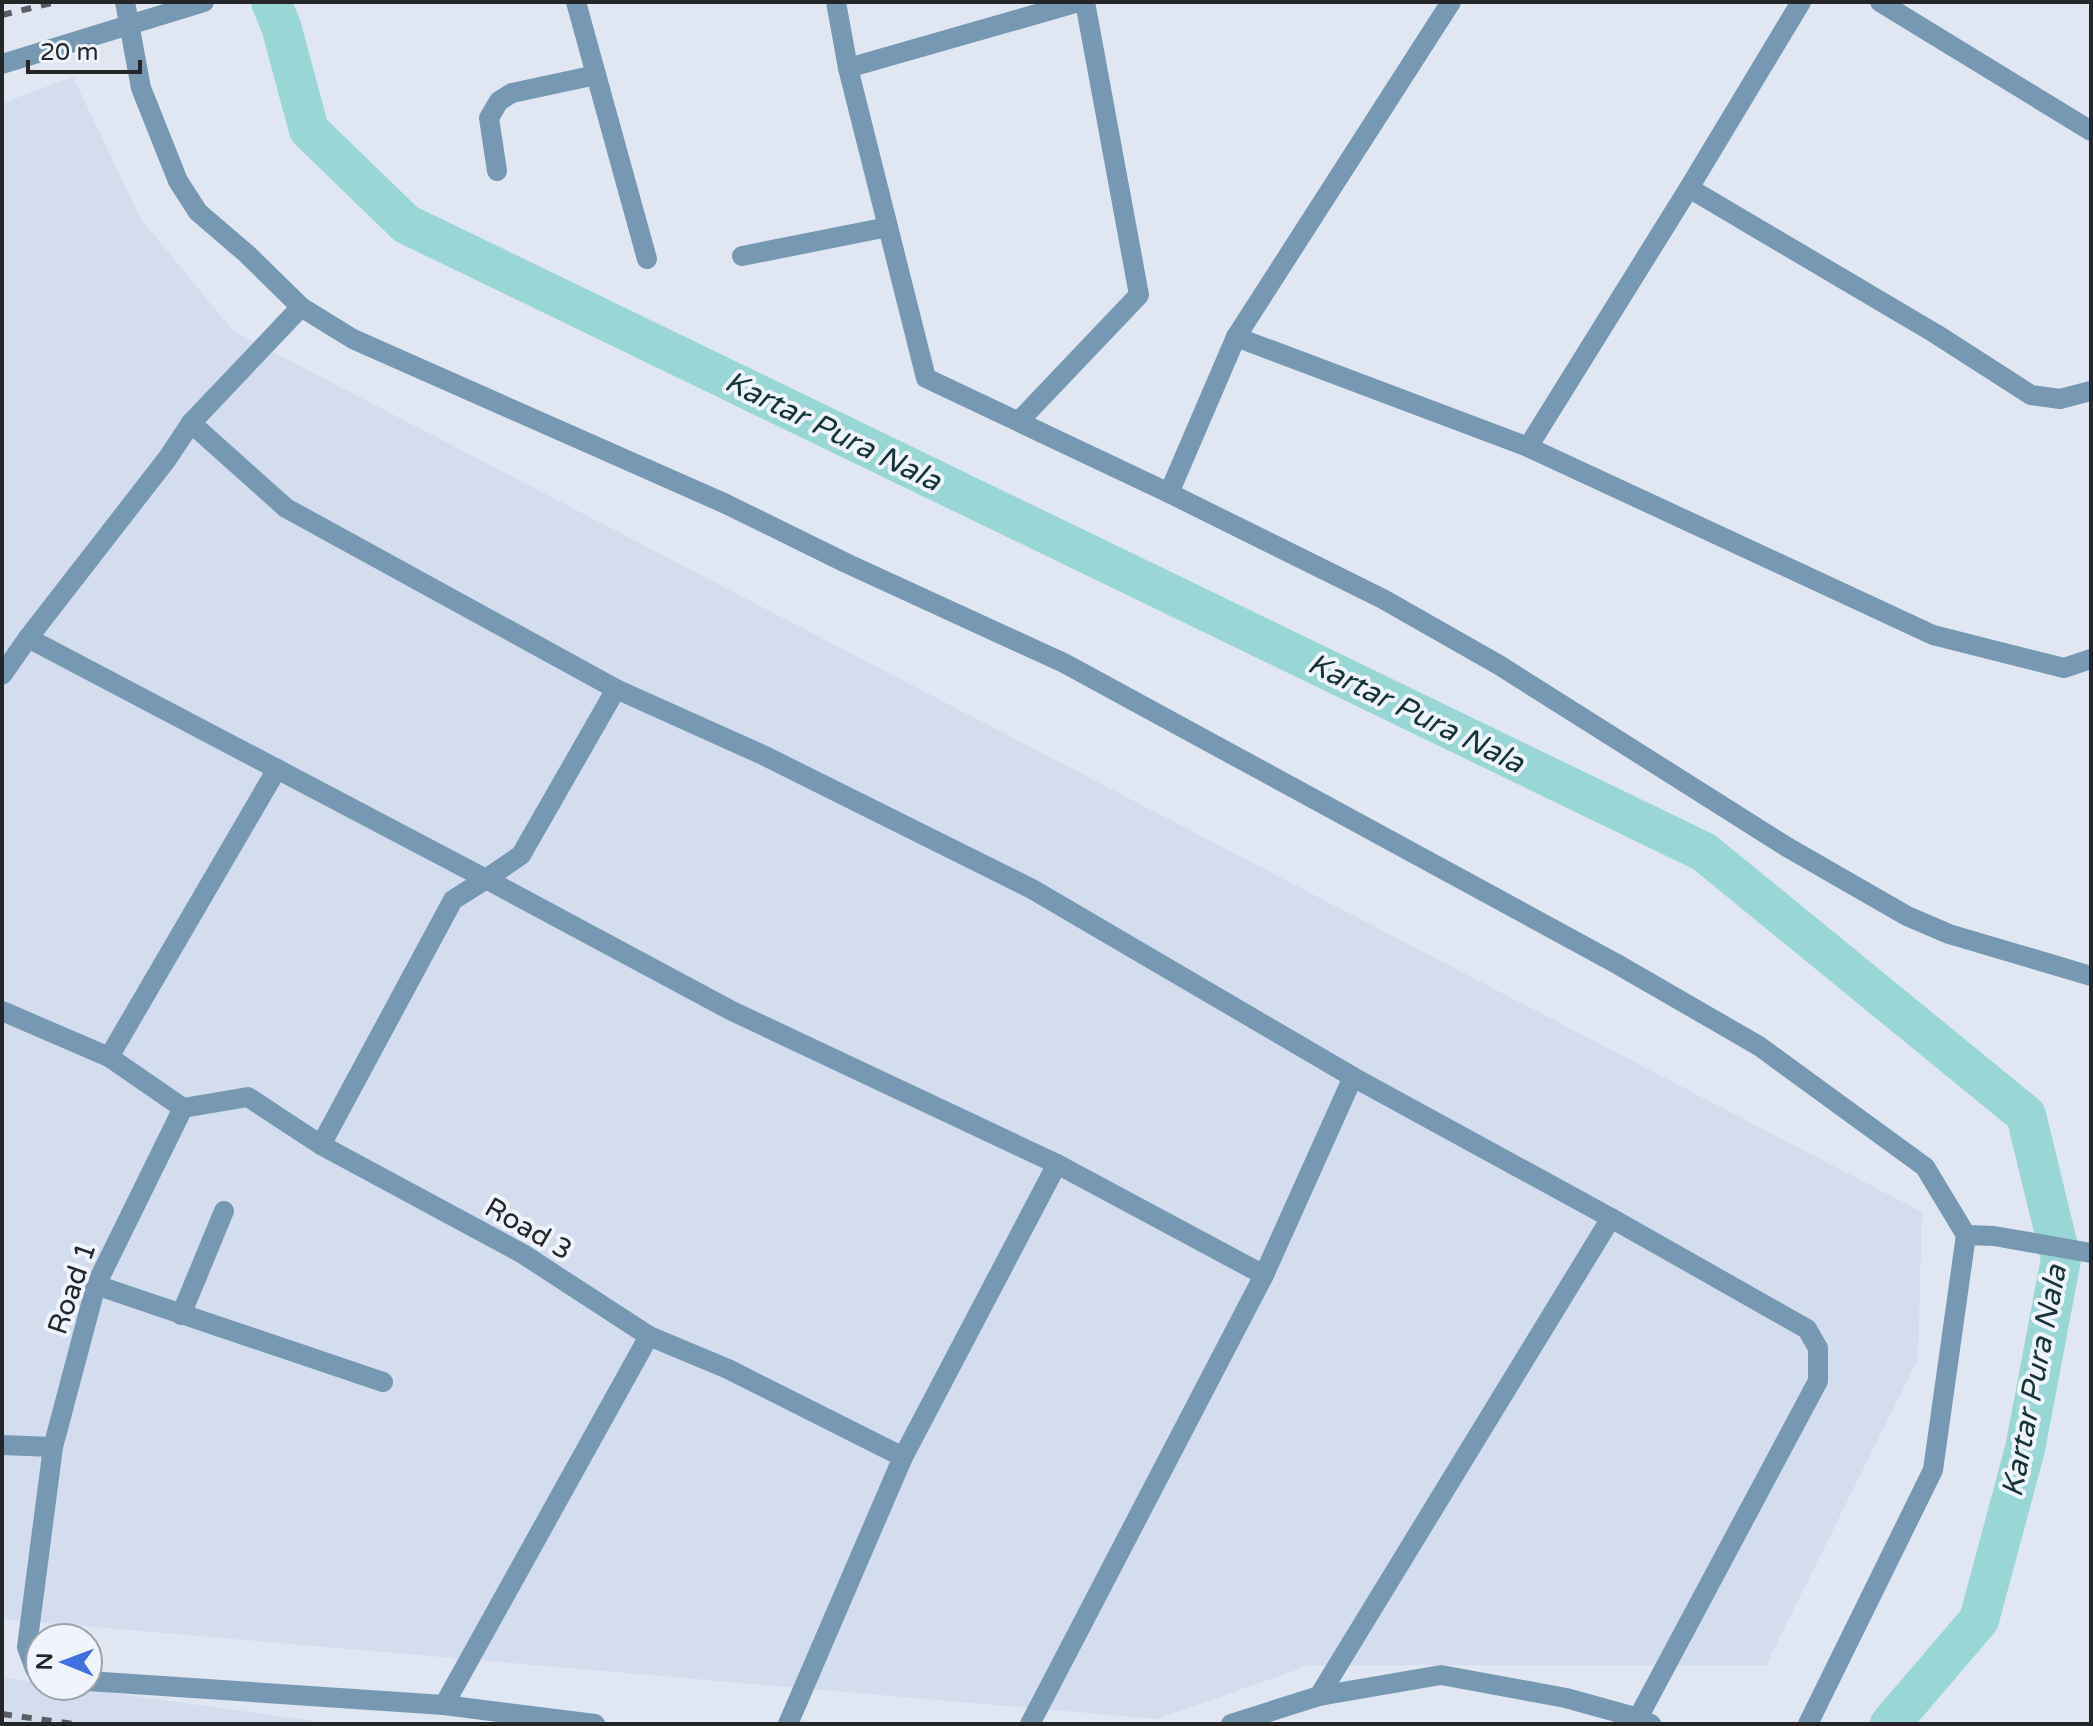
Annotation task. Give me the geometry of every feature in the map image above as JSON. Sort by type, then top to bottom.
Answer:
[{"type":"street","points":[[125,2],[141,88],[178,181],[198,212],[301,307],[353,339],[726,504],[1064,663],[1617,964],[1759,1046],[1925,1167],[1966,1235],[1933,1470],[1808,1724]]},
{"type":"street","points":[[2,64],[204,2]]},
{"type":"street","points":[[576,2],[647,259]]},
{"type":"street","points":[[836,2],[848,68],[926,378],[1383,599],[1499,665],[1787,847],[1907,916],[1949,934],[2091,976]]},
{"type":"street","points":[[848,68],[1082,2],[1139,295],[1019,421]]},
{"type":"street","points":[[1169,493],[1236,337],[1451,2]]},
{"type":"street","points":[[1528,447],[1801,2]]},
{"type":"street","points":[[1880,2],[2091,131]]},
{"type":"street","points":[[497,171],[489,118],[499,101],[512,93],[596,75]]},
{"type":"street","points":[[1689,188],[1936,334],[2031,395],[2060,399],[2091,391]]},
{"type":"street","points":[[742,256],[888,227]]},
{"type":"street","points":[[2,675],[191,423],[301,307]]},
{"type":"street","points":[[1236,337],[1528,447],[1933,635],[2064,668],[2091,659]]},
{"type":"street","points":[[191,423],[286,508],[616,689],[763,755],[1032,889],[1353,1077],[1807,1329],[1818,1348],[1818,1381],[1645,1721],[1566,1698],[1441,1675],[1319,1696],[1231,1724]]},
{"type":"street","points":[[28,638],[732,1011],[1057,1164],[1264,1275]]},
{"type":"street","points":[[321,1145],[453,900],[521,855],[616,689]]},
{"type":"street","points":[[109,1057],[277,769]]},
{"type":"street","points":[[2,1011],[109,1057],[183,1108]]},
{"type":"street","points":[[1030,1724],[1264,1275],[1353,1077]]},
{"type":"street","name":"Road 3","points":[[183,1108],[248,1097],[321,1145],[523,1254],[649,1336],[728,1369],[903,1457]]},
{"type":"street","name":"Road 1","points":[[30,1622],[53,1447],[96,1285],[183,1108]]},
{"type":"street","points":[[788,1724],[903,1457],[1057,1164]]},
{"type":"street","points":[[181,1315],[224,1211]]},
{"type":"street","points":[[1319,1696],[1611,1218]]},
{"type":"street","points":[[1966,1235],[1994,1236],[2091,1253]]},
{"type":"street","points":[[96,1285],[383,1382]]},
{"type":"street","points":[[444,1705],[649,1336]]},
{"type":"street","points":[[2,1445],[53,1447]]},
{"type":"street","points":[[104,1682],[444,1705],[595,1724]]},
{"type":"shaded area","points":[[73,77],[141,219],[233,331],[1922,1212],[1918,1359],[1766,1665],[1310,1665],[1157,1719],[104,1628],[104,1622],[2,1619],[2,103]]},
{"type":"shaded area","points":[[2,1677],[24,1680],[24,1702],[104,1702],[104,1692],[335,1724],[2,1724]]},
{"type":"waterway","name":"Kartar Pura Nala","points":[[271,2],[281,26],[309,130],[406,224],[1704,852],[2026,1115],[2061,1259],[2025,1449],[1979,1620],[1890,1724]]},
{"type":"railway","points":[[2,15],[56,2]]},
{"type":"railway","points":[[2,1714],[74,1724]]}]
